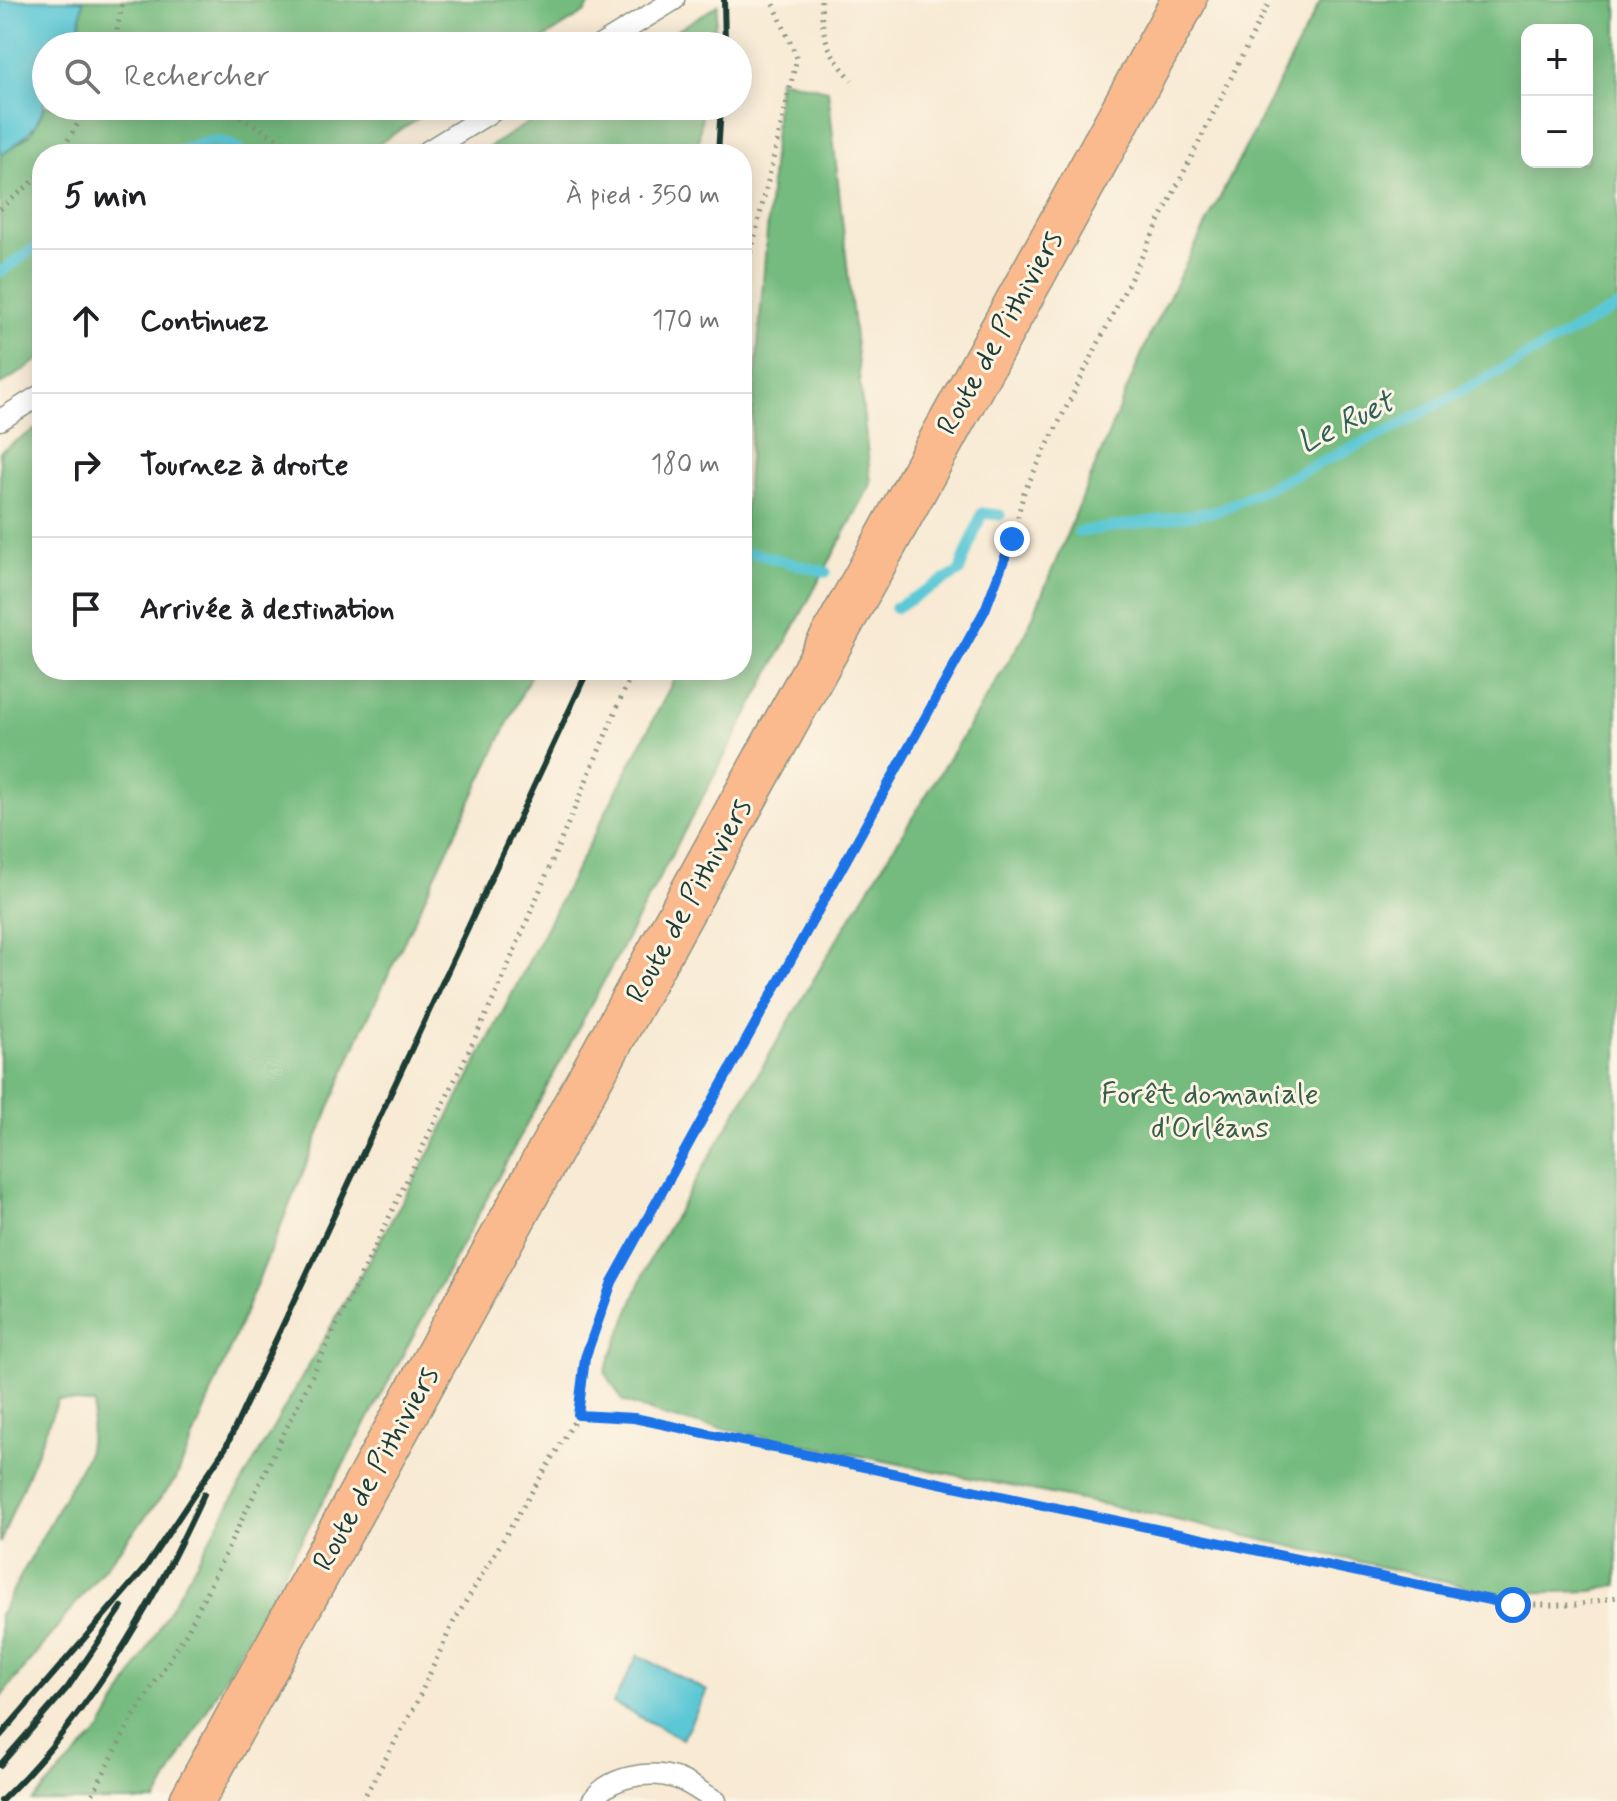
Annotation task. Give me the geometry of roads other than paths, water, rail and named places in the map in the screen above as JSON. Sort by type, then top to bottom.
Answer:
[{"type":"main road","name":"Route de Pithiviers","points":[[192,1801],[1184,0]]},
{"type":"lane","points":[[622,32],[674,0]]},
{"type":"lane","points":[[439,144],[478,120]]},
{"type":"lane","points":[[0,420],[32,400]]},
{"type":"lane","points":[[592,1801],[618,1780],[649,1775],[677,1779],[716,1801]]},
{"type":"water","points":[[0,0],[83,0],[79,32],[32,32],[32,120],[37,120],[29,132],[0,156]]},
{"type":"water","points":[[638,1655],[707,1691],[682,1739],[613,1703]]},
{"type":"waterway","name":"Le Ruet","points":[[199,144],[210,141],[229,144]]},
{"type":"waterway","name":"Le Ruet","points":[[0,272],[32,250]]},
{"type":"waterway","name":"Le Ruet","points":[[1079,532],[1218,511],[1394,428],[1617,307]]},
{"type":"waterway","name":"Le Ruet","points":[[895,608],[959,572],[982,513],[1000,515]]},
{"type":"waterway","name":"Le Ruet","points":[[752,553],[826,572]]},
{"type":"railway","points":[[724,0],[725,32]]},
{"type":"railway","points":[[719,144],[720,120]]},
{"type":"railway","points":[[0,1736],[145,1568],[226,1447],[583,680]]},
{"type":"railway","points":[[1,1801],[63,1733],[116,1657],[141,1618],[204,1494]]},
{"type":"railway","points":[[0,1765],[68,1687],[122,1607]]},
{"type":"park label","name":"Forêt domaniale d'Orléans","points":[[1210,1110]]}]
